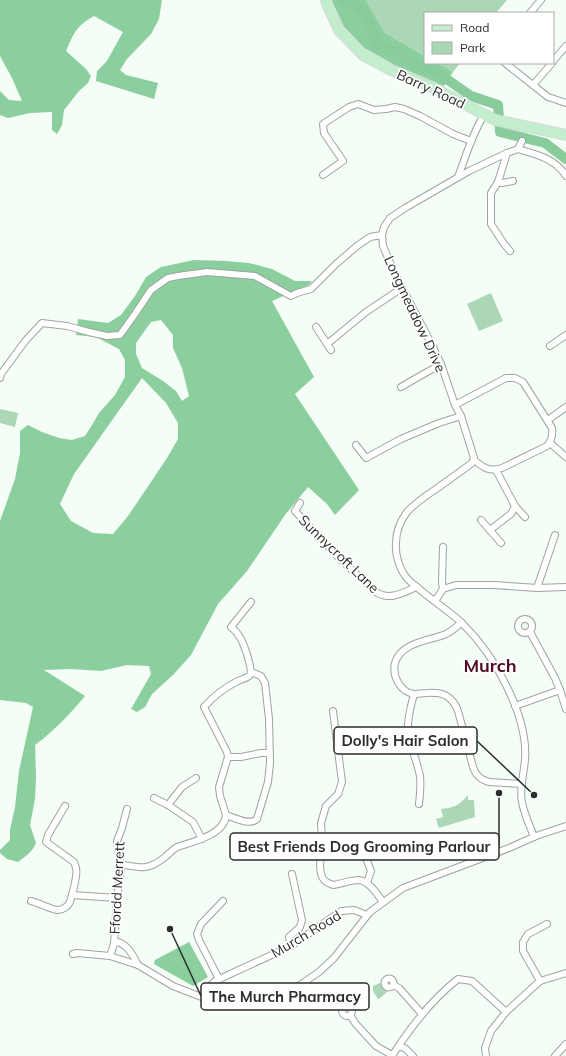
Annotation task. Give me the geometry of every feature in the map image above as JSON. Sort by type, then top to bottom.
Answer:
[{"type":"main road","name":"Barry Road","points":[[326,0],[339,30],[363,55],[389,69],[432,87],[484,115],[499,121],[566,135]]},
{"type":"street","points":[[531,12],[540,0]]},
{"type":"street","points":[[554,60],[566,46]]},
{"type":"street","points":[[506,64],[550,98],[566,103]]},
{"type":"street","points":[[533,85],[550,64]]},
{"type":"street","points":[[323,175],[344,161],[324,133],[322,124],[349,107],[358,104],[374,110],[395,107],[404,109],[452,134],[471,141]]},
{"type":"street","points":[[458,177],[471,141],[484,115]]},
{"type":"street","points":[[518,149],[522,141]]},
{"type":"street","points":[[0,378],[1,374],[26,340],[42,323],[67,326],[106,336],[120,335],[151,290],[168,278],[207,272],[255,276],[291,296],[311,289],[357,246],[370,237],[382,235],[382,231],[390,218],[397,213],[469,171],[518,149],[546,158],[562,170],[566,176]]},
{"type":"street","points":[[507,153],[498,182],[491,193],[491,224],[510,251]]},
{"type":"street","points":[[498,182],[502,183],[513,181]]},
{"type":"street","name":"Longmeadow Drive","points":[[382,235],[383,246],[394,272],[441,364],[455,406],[461,416],[474,460]]},
{"type":"street","points":[[327,344],[366,312],[402,288]]},
{"type":"street","points":[[316,327],[331,350]]},
{"type":"street","points":[[550,346],[566,335]]},
{"type":"street","points":[[401,386],[441,364]]},
{"type":"street","points":[[455,406],[506,378],[515,378],[523,382],[552,428],[553,434],[551,441],[547,446],[502,468],[496,470],[484,468],[474,460],[414,505],[407,512],[400,525],[396,540],[397,554],[402,571],[406,578],[471,632],[493,662],[506,684],[515,706],[525,746],[521,801],[534,837]]},
{"type":"street","points":[[548,420],[566,407]]},
{"type":"street","points":[[356,445],[366,458],[420,431],[461,416]]},
{"type":"street","points":[[550,443],[566,457]]},
{"type":"street","points":[[496,470],[515,506],[524,517]]},
{"type":"street","name":"Sunnycroft Lane","points":[[300,503],[295,510],[340,559],[376,592],[382,595],[391,596],[416,587]]},
{"type":"street","points":[[490,530],[511,514],[515,506]]},
{"type":"street","points":[[481,520],[501,543]]},
{"type":"street","points":[[537,588],[555,535]]},
{"type":"street","points":[[435,602],[443,589],[443,546]]},
{"type":"street","points":[[443,589],[456,585],[494,585],[537,588],[566,587]]},
{"type":"street","points":[[120,864],[140,868],[149,867],[164,858],[173,849],[212,834],[226,819],[219,787],[228,757],[204,707],[226,688],[237,681],[248,677],[251,672],[242,640],[231,627],[251,602]]},
{"type":"street","points":[[461,623],[448,633],[412,645],[401,652],[397,657],[394,668],[397,682],[406,691],[414,694],[438,692],[448,697],[456,704],[473,767],[478,776],[489,782],[522,784]]},
{"type":"street","points":[[530,632],[555,678],[566,709]]},
{"type":"street","points":[[226,816],[252,822],[256,820],[268,782],[270,753],[269,719],[265,683],[260,676],[251,672]]},
{"type":"street","points":[[515,706],[560,690]]},
{"type":"street","points":[[414,694],[408,722],[410,740],[420,777],[421,788],[419,804]]},
{"type":"street","points":[[333,711],[342,782],[338,794],[326,806],[321,823],[322,840],[320,847],[323,848],[320,867],[322,876],[324,880],[333,885],[358,880],[367,883],[383,902]]},
{"type":"street","points":[[228,757],[241,757],[261,753],[270,753]]},
{"type":"street","points":[[168,805],[182,787],[196,778]]},
{"type":"street","points":[[154,798],[168,805],[193,822],[202,839]]},
{"type":"street","points":[[31,901],[59,910],[64,909],[70,902],[76,874],[74,862],[46,842],[48,835],[65,806]]},
{"type":"street","name":"Ffordd Merrett","points":[[110,956],[114,944],[120,864],[117,841],[127,809]]},
{"type":"street","points":[[73,954],[77,953],[110,956],[138,965],[173,986],[204,998],[226,1001],[256,1001],[280,994],[320,972],[334,958],[367,914],[402,888],[566,826]]},
{"type":"street","points":[[367,883],[371,871],[366,858],[366,851],[373,848]]},
{"type":"street","points":[[291,946],[289,937],[300,927],[302,920],[292,874]]},
{"type":"street","points":[[72,895],[117,898]]},
{"type":"street","points":[[219,980],[197,934],[200,924],[223,901]]},
{"type":"street","name":"Murch Road","points":[[204,998],[207,989],[215,981],[291,946],[340,911],[354,910],[367,914]]},
{"type":"street","points":[[540,981],[523,951],[523,942],[528,934],[548,924]]},
{"type":"street","points":[[114,944],[117,942],[123,943],[130,951],[138,965]]},
{"type":"street","points":[[486,1056],[485,1048],[491,1031],[506,1012],[540,981],[566,973]]},
{"type":"street","points":[[350,1015],[355,1023],[376,1046],[392,1056],[422,1014],[446,988],[458,979],[472,981],[506,1012]]},
{"type":"street","points":[[393,985],[398,988],[422,1014]]},
{"type":"street","points":[[555,1056],[566,1044]]},
{"type":"street","points":[[399,1046],[406,1049],[413,1056]]},
{"type":"green space","points":[[0,0],[162,0],[159,19],[151,34],[127,59],[120,70],[126,75],[158,83],[154,99],[96,81],[97,71],[107,61],[123,32],[94,16],[88,19],[76,30],[66,51],[86,69],[91,76],[88,83],[79,91],[64,110],[62,125],[57,134],[52,130],[52,112],[30,113],[8,118],[0,115],[0,91],[9,100],[22,101],[0,56]]},
{"type":"green space","points":[[330,0],[366,0],[385,33],[424,55],[424,64],[439,64],[453,72],[444,86],[405,71],[357,44],[334,15]]},
{"type":"green space","points":[[366,0],[507,0],[497,12],[424,12],[424,55],[385,33]]},
{"type":"green space","points":[[439,64],[459,64],[453,72]]},
{"type":"green space","points":[[194,260],[249,263],[272,269],[295,281],[312,281],[309,285],[272,301],[314,377],[295,394],[359,490],[335,515],[327,504],[308,487],[285,515],[247,571],[218,604],[191,655],[173,675],[152,694],[145,707],[137,712],[131,709],[151,674],[149,666],[127,665],[101,671],[71,669],[44,670],[85,696],[49,734],[35,745],[35,799],[30,825],[36,843],[31,851],[18,862],[7,859],[0,853],[0,850],[10,840],[10,830],[15,807],[19,771],[33,707],[26,703],[0,700],[0,521],[15,479],[20,453],[20,431],[28,425],[59,438],[72,440],[85,436],[99,413],[115,395],[125,377],[125,360],[119,349],[96,337],[76,335],[78,319],[108,323],[121,315],[135,296],[146,277],[161,267]],"holes":[[[161,320],[173,335],[173,348],[182,368],[189,396],[182,401],[176,391],[142,368],[136,354],[136,343],[151,322]],[[142,378],[166,403],[178,423],[178,439],[128,516],[113,534],[93,533],[71,521],[60,504],[74,474]]]},
{"type":"green space","points":[[491,293],[503,321],[479,331],[467,304]]},
{"type":"green space","points":[[0,409],[18,413],[15,427],[0,423]]},
{"type":"green space","points":[[468,795],[468,800],[474,800],[475,817],[439,828],[436,819],[443,817],[441,809],[450,808],[462,802]]},
{"type":"green space","points":[[189,942],[208,977],[193,986],[154,964],[155,960]]},
{"type":"green space","points":[[383,982],[382,984],[384,988],[388,991],[378,999],[373,991],[373,986]]},
{"type":"waterway","points":[[342,0],[358,7],[367,16],[379,48],[400,52],[413,64],[438,73],[471,96],[498,105],[500,132],[545,143],[566,159]]},
{"type":"place","name":"Best Friends Dog Grooming Parlour","points":[[499,793]]},
{"type":"place","name":"Dolly's Hair Salon","points":[[534,795]]},
{"type":"place","name":"The Murch Pharmacy","points":[[170,929]]},
{"type":"district","name":"Murch","points":[[490,666]]}]
